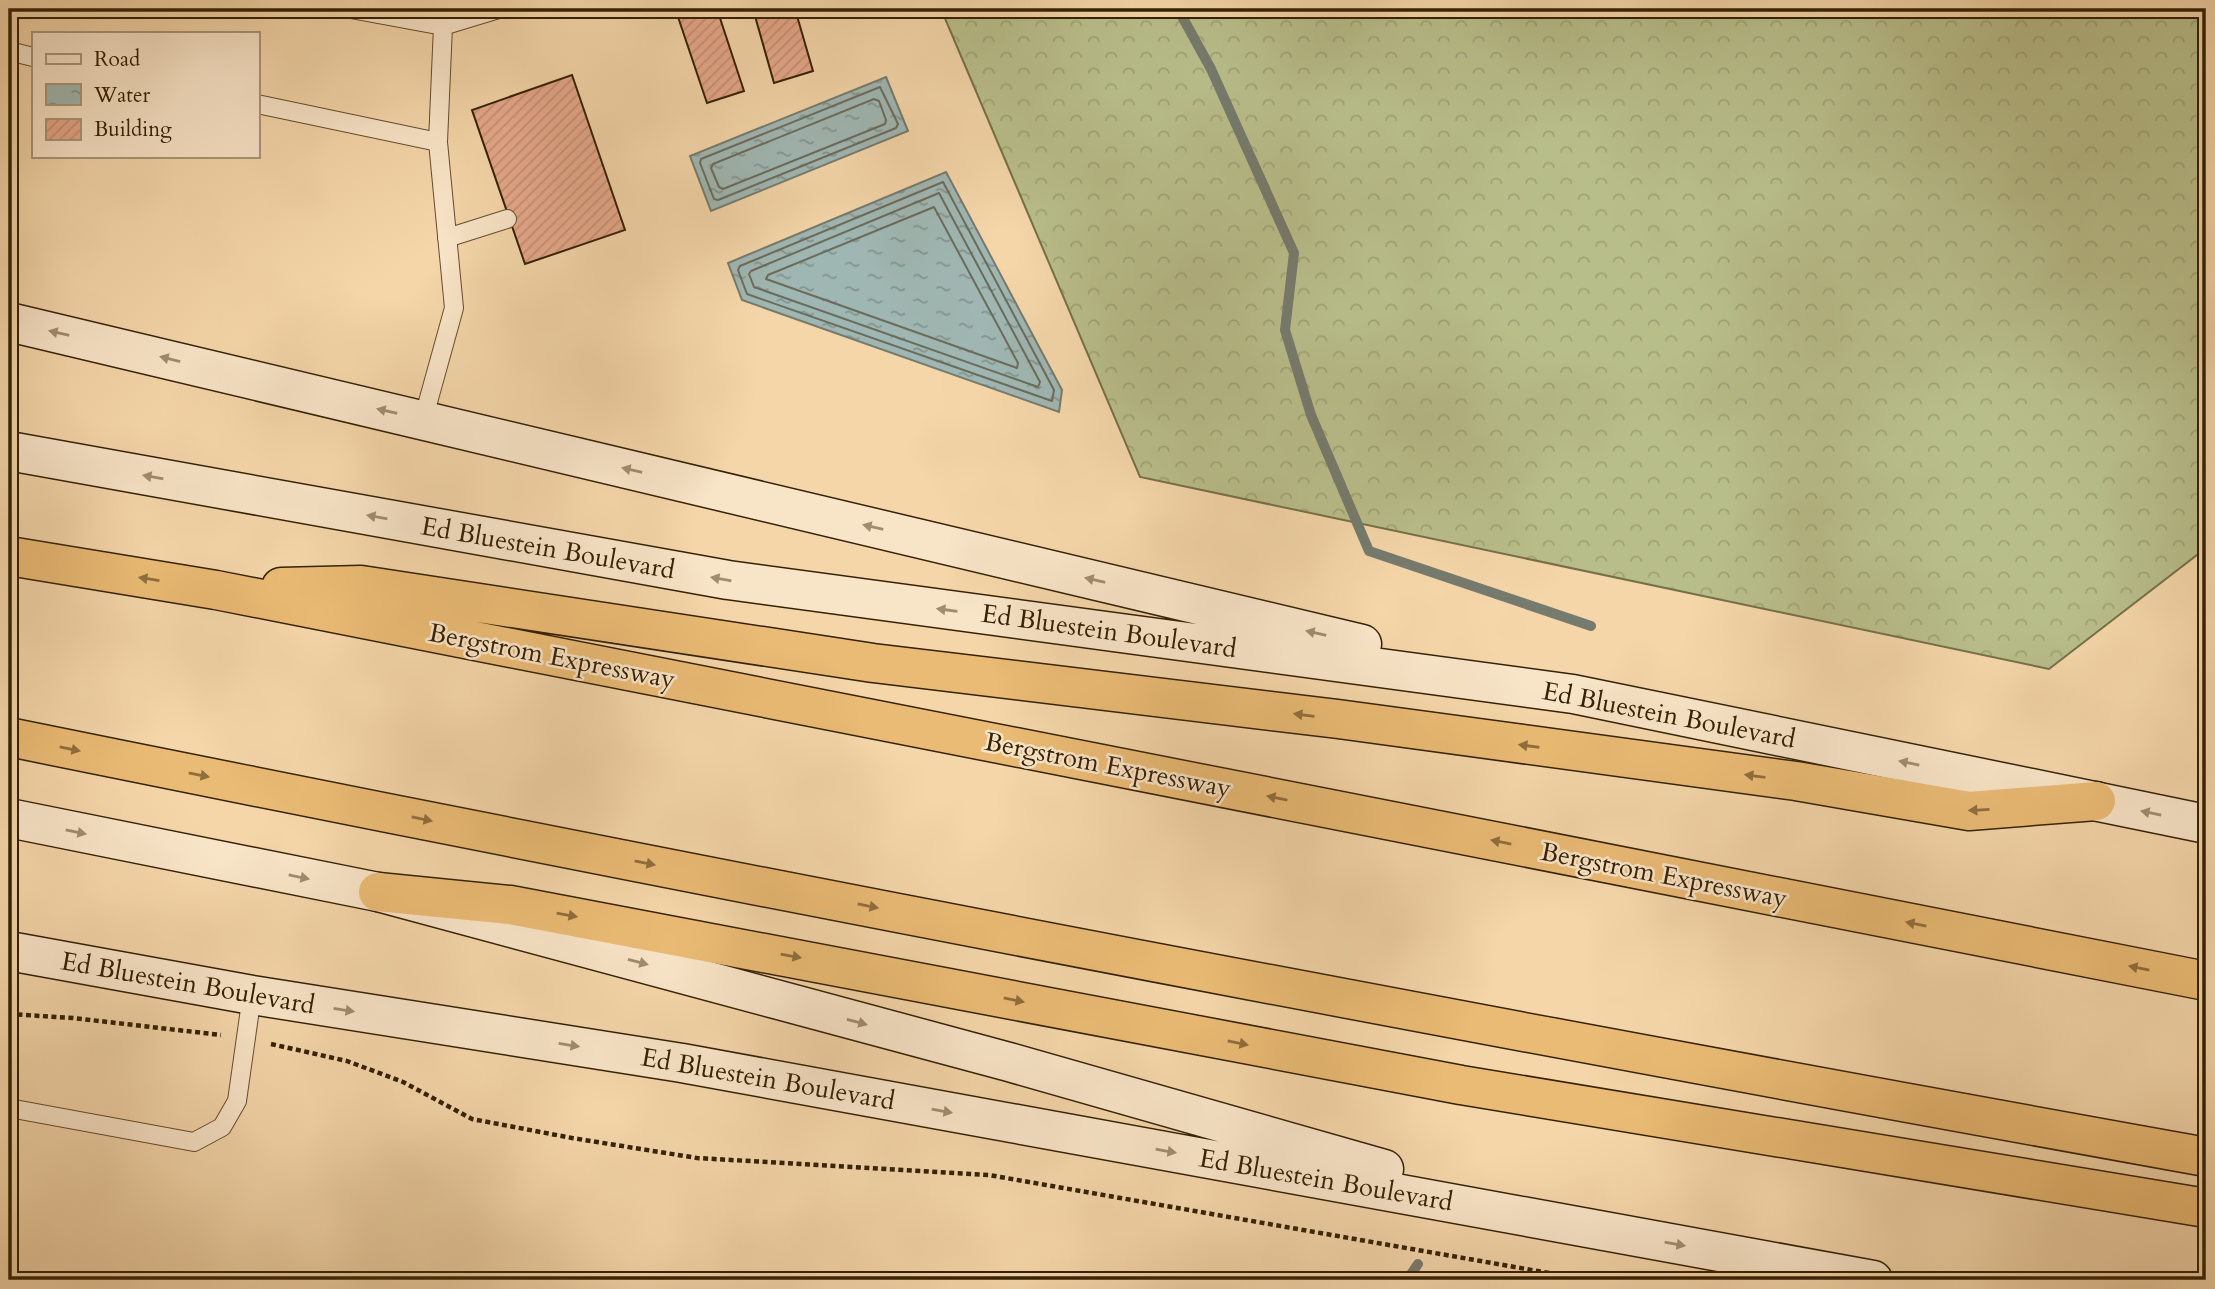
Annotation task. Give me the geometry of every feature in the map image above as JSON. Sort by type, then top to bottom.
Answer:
[{"type":"highway","name":"Bergstrom Expressway","points":[[9,556],[216,590],[2206,981]]},
{"type":"highway","points":[[216,590],[361,585],[873,663],[1338,719],[1796,781],[1969,811],[2096,801]]},
{"type":"highway","points":[[9,737],[1704,1067],[2206,1157]]},
{"type":"highway","points":[[378,892],[510,905],[1461,1085],[2206,1208]]},
{"type":"main road","points":[[9,322],[1573,694]]},
{"type":"main road","name":"Ed Bluestein Boulevard","points":[[9,451],[728,580],[1573,694],[2206,824]]},
{"type":"main road","name":"Ed Bluestein Boulevard","points":[[9,818],[378,892],[1009,1062],[1608,1232]]},
{"type":"main road","name":"Ed Bluestein Boulevard","points":[[9,951],[252,996],[682,1063],[1873,1280]]},
{"type":"lane","points":[[351,9],[443,26],[499,9]]},
{"type":"lane","points":[[422,420],[454,308],[438,142],[443,26]]},
{"type":"lane","points":[[9,51],[32,57]]},
{"type":"lane","points":[[259,104],[438,142]]},
{"type":"lane","points":[[447,238],[507,219]]},
{"type":"lane","points":[[9,1108],[194,1142],[222,1127],[237,1101],[252,996]]},
{"type":"path","points":[[9,1014],[73,1018],[246,1038],[347,1061],[403,1082],[472,1119],[572,1138],[697,1158],[989,1175],[1589,1280]]},
{"type":"green space","points":[[941,9],[2206,9],[2206,548],[2049,669],[1140,477]]},
{"type":"water","points":[[886,77],[908,131],[711,211],[690,156]]},
{"type":"water","points":[[946,172],[1062,390],[1059,412],[742,300],[728,263]]},
{"type":"building","points":[[702,9],[717,9],[744,91],[707,103],[678,17]]},
{"type":"building","points":[[753,9],[795,9],[813,71],[774,83]]},
{"type":"building","points":[[572,75],[625,230],[525,264],[472,110]]},
{"type":"waterway","points":[[1178,9],[1211,69],[1294,253],[1285,330],[1311,415],[1369,551],[1591,626]]},
{"type":"waterway","points":[[1407,1280],[1418,1264]]}]
